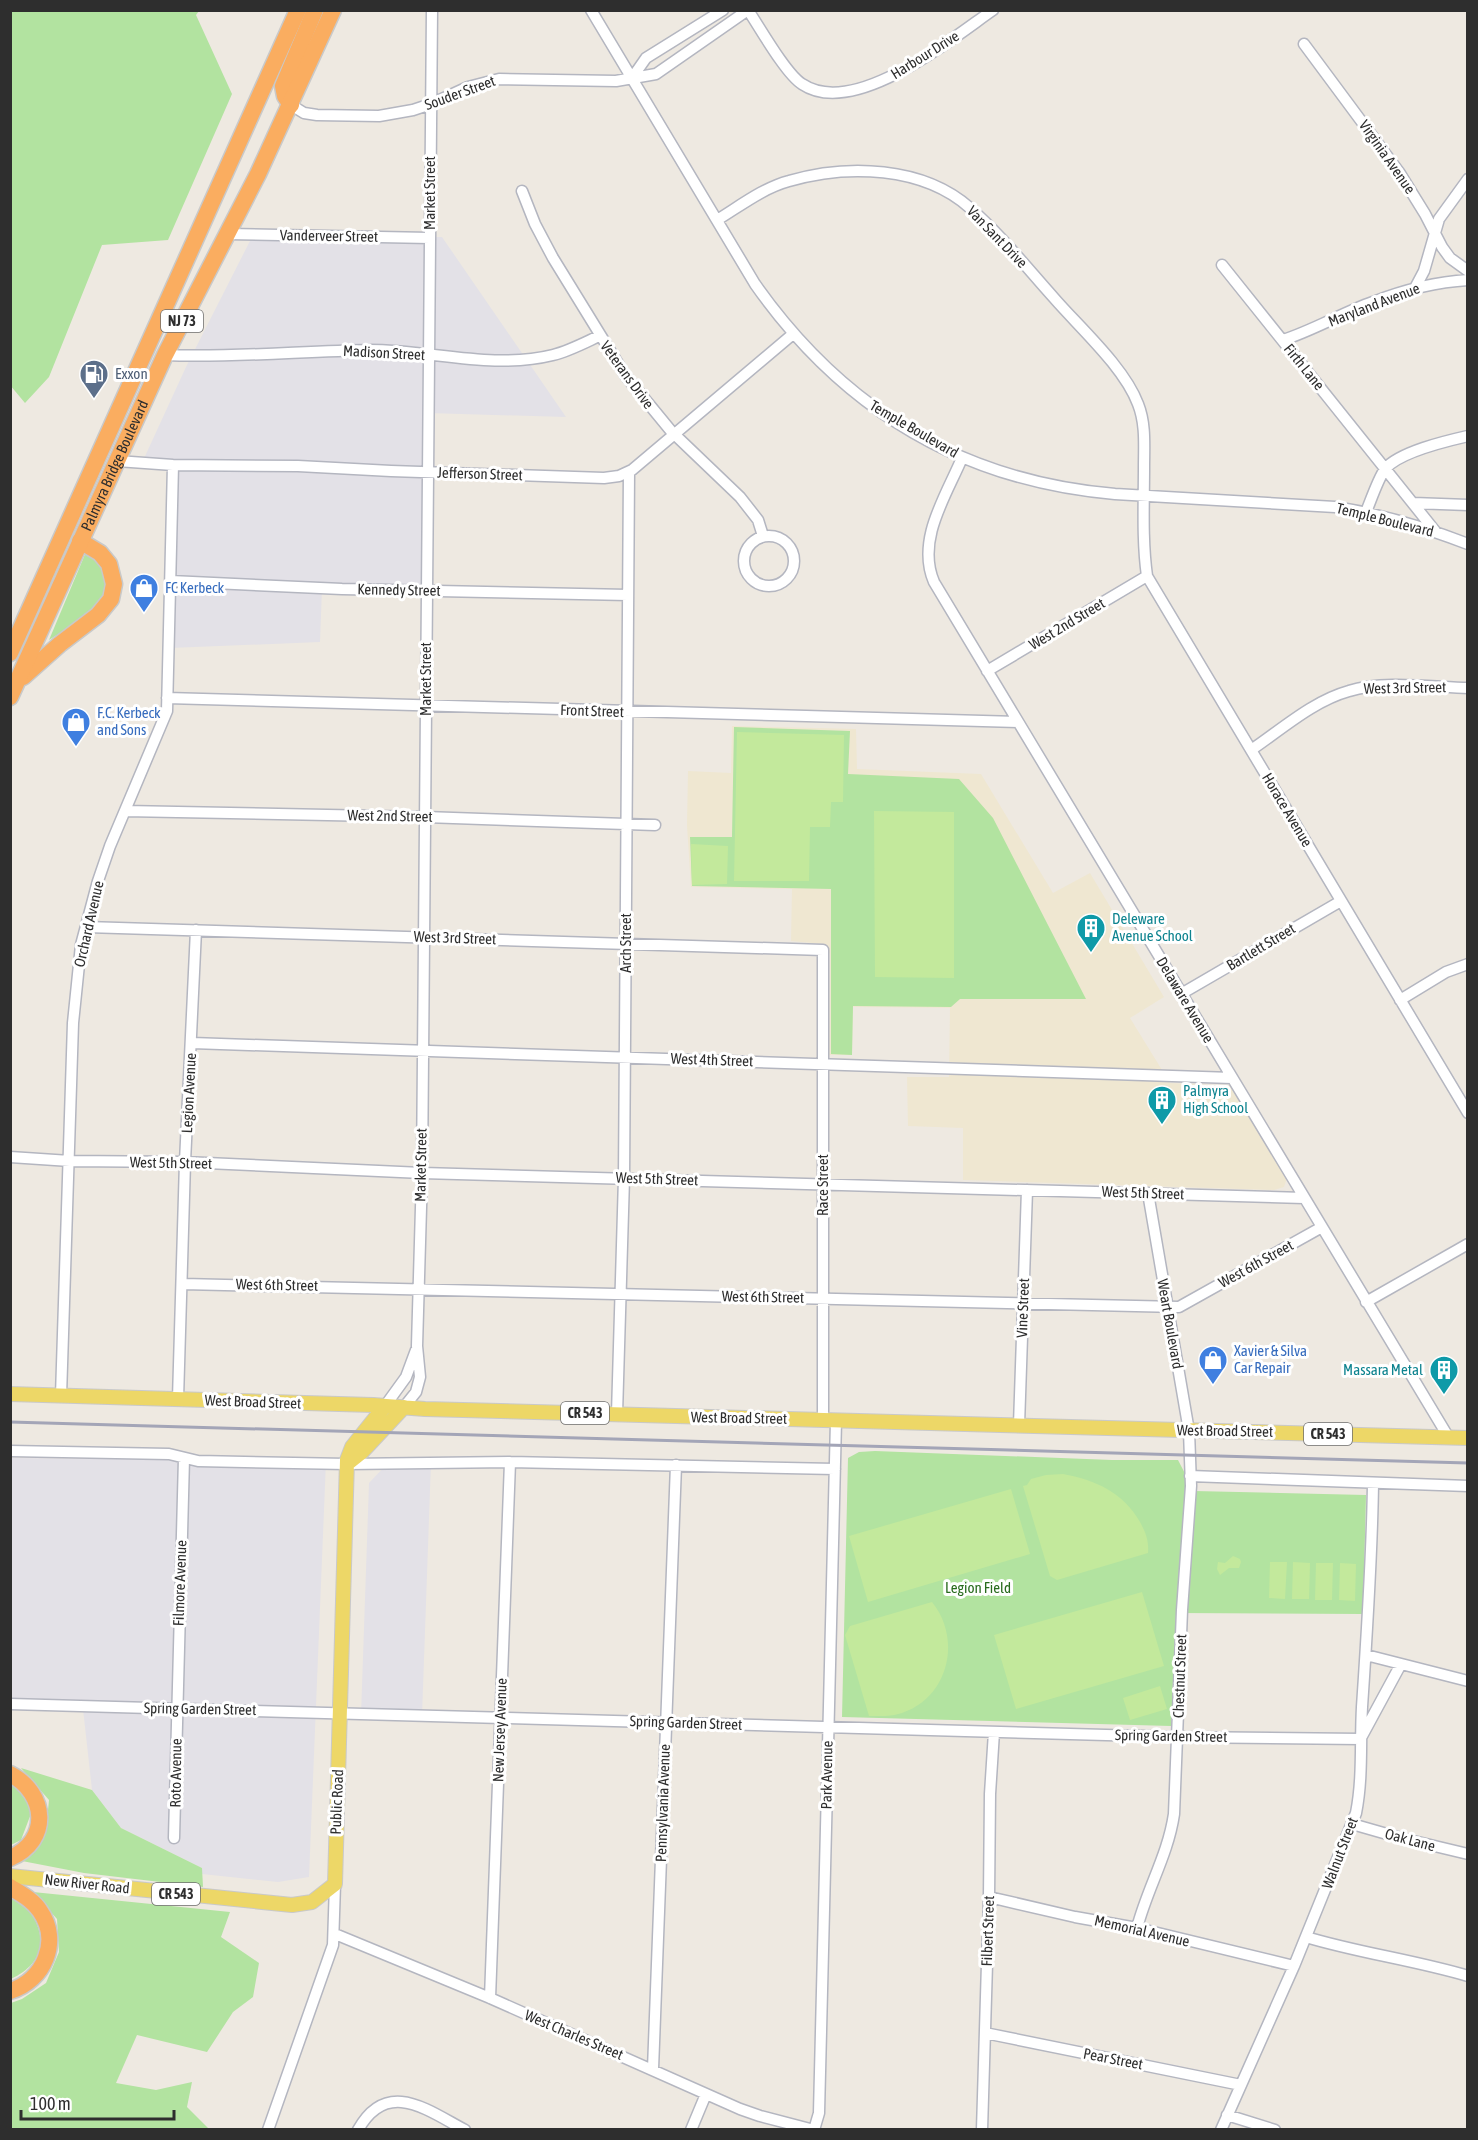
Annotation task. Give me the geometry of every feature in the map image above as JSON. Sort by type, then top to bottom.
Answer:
[{"type":"highway","name":"Palmyra Bridge Boulevard","points":[[10,653],[298,10]]},
{"type":"highway","points":[[291,105],[285,96],[283,86],[315,10]]},
{"type":"highway","name":"Palmyra Bridge Boulevard","points":[[13,691],[165,355],[258,174],[333,10]]},
{"type":"highway","points":[[13,691],[60,644],[98,615],[111,599],[114,584],[109,564],[100,553],[80,541]]},
{"type":"highway","points":[[10,1774],[31,1790],[38,1805],[40,1820],[32,1842],[22,1852],[10,1858]]},
{"type":"highway","points":[[10,1887],[39,1909],[46,1924],[49,1942],[46,1960],[37,1975],[24,1986],[10,1991]]},
{"type":"main road","name":"West Broad Street","points":[[10,1394],[1467,1438]]},
{"type":"main road","name":"Public Road","points":[[335,1884],[347,1464],[352,1447],[385,1406]]},
{"type":"main road","points":[[347,1464],[362,1452],[404,1407]]},
{"type":"main road","name":"New River Road","points":[[10,1876],[291,1905],[312,1902],[335,1884]]},
{"type":"street","name":"Market Street","points":[[404,1407],[414,1396],[420,1377],[417,1347],[422,1173],[432,10]]},
{"type":"street","name":"Temple Boulevard","points":[[591,10],[755,284],[793,334],[825,367],[893,421],[962,458],[994,471],[1035,482],[1087,492],[1286,503],[1366,512],[1436,531],[1467,544]]},
{"type":"street","points":[[632,78],[646,57],[723,10]]},
{"type":"street","name":"Harbour Drive","points":[[632,78],[656,74],[748,10],[796,80],[809,88],[834,93],[857,89],[888,79],[993,10]]},
{"type":"street","points":[[682,36],[690,49]]},
{"type":"street","name":"Virginia Avenue","points":[[1304,44],[1399,172],[1447,254],[1467,271]]},
{"type":"street","name":"Souder Street","points":[[291,105],[310,114],[360,117],[400,113],[431,104],[468,87],[499,79],[616,81],[632,78]]},
{"type":"street","name":"Van Sant Drive","points":[[717,220],[757,195],[788,181],[837,173],[891,172],[915,177],[940,188],[969,207],[995,233],[1110,361],[1132,390],[1144,425],[1144,496]]},
{"type":"street","points":[[1415,288],[1424,271],[1434,231],[1443,213],[1467,179]]},
{"type":"street","name":"Veterans Drive","points":[[522,191],[541,237],[599,336],[630,383],[675,435],[740,497],[758,520],[763,536]]},
{"type":"street","name":"Vanderveer Street","points":[[227,234],[430,238]]},
{"type":"street","name":"Firth Lane","points":[[1222,265],[1436,531]]},
{"type":"street","name":"Maryland Avenue","points":[[1283,340],[1302,334],[1372,302],[1415,288],[1467,280]]},
{"type":"street","name":"Jefferson Street","points":[[117,461],[173,465],[298,466],[604,478],[619,476],[629,472],[675,435],[793,334]]},
{"type":"street","name":"Madison Street","points":[[165,355],[241,356],[372,350],[463,359],[539,357],[575,348],[599,336]]},
{"type":"street","points":[[1366,512],[1386,469],[1402,458],[1428,446],[1467,436]]},
{"type":"street","name":"Delaware Avenue","points":[[962,458],[935,519],[928,542],[927,558],[934,582],[1449,1438]]},
{"type":"street","name":"Orchard Avenue","points":[[61,1396],[73,1023],[78,966],[98,880],[167,711],[173,465]]},
{"type":"street","name":"Arch Street","points":[[617,1414],[624,1178],[629,472]]},
{"type":"street","name":"Horace Avenue","points":[[1144,496],[1144,550],[1147,576],[1467,1113]]},
{"type":"street","points":[[1413,503],[1467,505]]},
{"type":"street","points":[[763,536],[772,536],[784,541],[790,546],[795,557],[790,576],[776,586],[767,587],[756,583],[745,569],[744,557],[748,546],[763,536]]},
{"type":"street","name":"West 2nd Street","points":[[987,671],[1147,576]]},
{"type":"street","name":"Kennedy Street","points":[[171,581],[628,596]]},
{"type":"street","name":"West 3rd Street","points":[[1251,750],[1324,701],[1348,691],[1377,686],[1467,687]]},
{"type":"street","name":"Front Street","points":[[167,698],[1017,722]]},
{"type":"street","name":"West 2nd Street","points":[[125,811],[425,817],[656,825]]},
{"type":"street","name":"Bartlett Street","points":[[1181,994],[1341,900]]},
{"type":"street","name":"West 3rd Street","points":[[86,927],[823,950]]},
{"type":"street","name":"Legion Avenue","points":[[178,1399],[185,1162],[196,930]]},
{"type":"street","name":"Race Street","points":[[823,950],[823,1299],[830,1420]]},
{"type":"street","points":[[1400,1000],[1446,972],[1467,964]]},
{"type":"street","name":"West 4th Street","points":[[192,1043],[1232,1078]]},
{"type":"street","name":"West 5th Street","points":[[10,1157],[422,1173],[1304,1198]]},
{"type":"street","name":"Vine Street","points":[[1019,1425],[1027,1190]]},
{"type":"street","name":"Weart Boulevard","points":[[1148,1193],[1189,1431],[1189,1454]]},
{"type":"street","name":"West 6th Street","points":[[183,1284],[1179,1307],[1322,1227]]},
{"type":"street","points":[[1366,1302],[1467,1244]]},
{"type":"street","name":"Market Street","points":[[385,1406],[406,1377],[417,1347]]},
{"type":"street","name":"Park Avenue","points":[[814,2130],[819,2113],[835,1469],[830,1420]]},
{"type":"street","points":[[10,1452],[170,1454],[198,1461],[347,1464],[510,1462],[835,1469]]},
{"type":"street","name":"Chestnut Street","points":[[1137,1928],[1147,1895],[1163,1860],[1174,1814],[1181,1635],[1191,1486],[1189,1454]]},
{"type":"street","name":"Filmore Avenue","points":[[177,1708],[184,1458]]},
{"type":"street","name":"New Jersey Avenue","points":[[490,1998],[510,1462]]},
{"type":"street","name":"Pennsylvania Avenue","points":[[653,2069],[675,1465]]},
{"type":"street","points":[[1190,1476],[1467,1486]]},
{"type":"street","name":"Walnut Street","points":[[1221,2130],[1294,1966],[1352,1824],[1359,1794],[1373,1483]]},
{"type":"street","points":[[1366,1655],[1467,1681]]},
{"type":"street","points":[[1361,1739],[1401,1664]]},
{"type":"street","name":"Spring Garden Street","points":[[10,1704],[1178,1737],[1361,1739]]},
{"type":"street","name":"Roto Avenue","points":[[174,1838],[177,1708]]},
{"type":"street","name":"Filbert Street","points":[[982,2130],[990,1794],[994,1732]]},
{"type":"street","name":"Oak Lane","points":[[1352,1824],[1467,1854]]},
{"type":"street","name":"Public Road","points":[[268,2130],[327,1965],[335,1934],[335,1884]]},
{"type":"street","name":"Memorial Avenue","points":[[989,1897],[1075,1917],[1137,1928],[1294,1966]]},
{"type":"street","name":"West Charles Street","points":[[335,1934],[490,1998],[706,2094],[760,2116],[814,2130]]},
{"type":"street","points":[[1306,1937],[1467,1976]]},
{"type":"street","name":"Pear Street","points":[[985,2033],[1241,2085]]},
{"type":"street","points":[[691,2130],[706,2094]]},
{"type":"street","points":[[358,2130],[373,2110],[383,2103],[396,2101],[417,2106],[465,2130]]},
{"type":"street","points":[[1227,2115],[1275,2130]]},
{"type":"shaded area","points":[[252,237],[442,237],[566,417],[428,413],[427,590],[322,588],[320,642],[170,648],[167,466],[141,465],[186,367]]},
{"type":"shaded area","points":[[732,726],[856,729],[857,769],[981,774],[1053,893],[1090,873],[1164,997],[1130,1018],[1170,1083],[1232,1086],[1287,1178],[1284,1187],[1274,1190],[963,1180],[963,1128],[908,1126],[907,1077],[949,1077],[950,1008],[853,1007],[852,1055],[829,1055],[830,954],[823,944],[791,941],[792,889],[691,887],[687,825],[688,771],[731,773]]},
{"type":"shaded area","points":[[11,1458],[326,1461],[309,1877],[278,1882],[202,1874],[202,1868],[121,1828],[92,1790],[83,1709],[11,1706]]},
{"type":"shaded area","points":[[389,1462],[431,1462],[422,1716],[361,1715],[369,1483]]},
{"type":"green space","points":[[11,10],[199,11],[196,15],[232,94],[168,240],[102,245],[49,377],[25,403],[10,385]]},
{"type":"green space","points":[[86,552],[102,569],[105,582],[104,593],[99,603],[81,620],[49,640]]},
{"type":"green space","points":[[734,727],[850,731],[848,774],[959,779],[993,818],[1086,999],[960,999],[951,1007],[853,1006],[852,1055],[831,1054],[831,889],[692,886],[690,837],[732,837]]},
{"type":"green space","points":[[737,732],[844,735],[843,802],[831,802],[830,827],[810,827],[809,881],[734,881]]},
{"type":"green space","points":[[874,811],[954,812],[954,978],[875,977]]},
{"type":"green space","points":[[691,844],[728,846],[727,884],[692,885]]},
{"type":"green space","name":"Legion Field","points":[[859,1452],[1112,1460],[1178,1460],[1194,1491],[1366,1495],[1363,1614],[1176,1613],[1171,1726],[842,1717],[848,1458]]},
{"type":"green space","points":[[1063,1474],[1097,1484],[1117,1495],[1140,1522],[1147,1541],[1148,1553],[1057,1580],[1050,1576],[1023,1486],[1027,1485],[1031,1479]]},
{"type":"green space","points":[[1011,1489],[1030,1554],[868,1602],[849,1536]]},
{"type":"green space","points":[[1233,1556],[1240,1559],[1239,1568],[1229,1568],[1220,1575],[1217,1569],[1218,1562],[1225,1563]]},
{"type":"green space","points":[[1270,1562],[1287,1562],[1285,1599],[1269,1598]]},
{"type":"green space","points":[[1293,1562],[1310,1563],[1309,1599],[1292,1599]]},
{"type":"green space","points":[[1316,1563],[1333,1563],[1332,1600],[1315,1600]]},
{"type":"green space","points":[[1340,1563],[1356,1564],[1355,1601],[1339,1600]]},
{"type":"green space","points":[[1142,1592],[1164,1666],[1016,1709],[994,1635]]},
{"type":"green space","points":[[932,1602],[947,1633],[946,1665],[940,1681],[931,1694],[918,1705],[902,1713],[869,1716],[845,1635],[850,1626]]},
{"type":"green space","points":[[1160,1686],[1167,1709],[1130,1720],[1123,1698]]},
{"type":"green space","points":[[21,1768],[92,1790],[121,1828],[202,1868],[203,1887],[84,1873],[22,1861],[46,1831],[49,1800]]},
{"type":"green space","points":[[11,1783],[21,1789],[32,1811],[21,1840],[11,1845]]},
{"type":"green space","points":[[33,1892],[230,1912],[221,1937],[259,1963],[253,1997],[233,2012],[207,2052],[137,2035],[116,2083],[156,2090],[192,2082],[187,2107],[209,2129],[11,2130],[11,2003],[22,1999],[46,1983],[59,1952],[57,1919]]},
{"type":"green space","points":[[11,1896],[30,1909],[41,1941],[33,1963],[11,1979]]},
{"type":"railway","points":[[10,1422],[1468,1463]]},
{"type":"place","name":"Exxon","points":[[94,400]]},
{"type":"place","name":"FC Kerbeck","points":[[144,614]]},
{"type":"place","name":"F.C. Kerbeck and Sons","points":[[76,748]]},
{"type":"place","name":"Deleware Avenue School","points":[[1091,954]]},
{"type":"place","name":"Palmyra High School","points":[[1162,1126]]},
{"type":"place","name":"Xavier & Silva Car Repair","points":[[1213,1386]]},
{"type":"place","name":"Massara Metal","points":[[1444,1396]]}]
